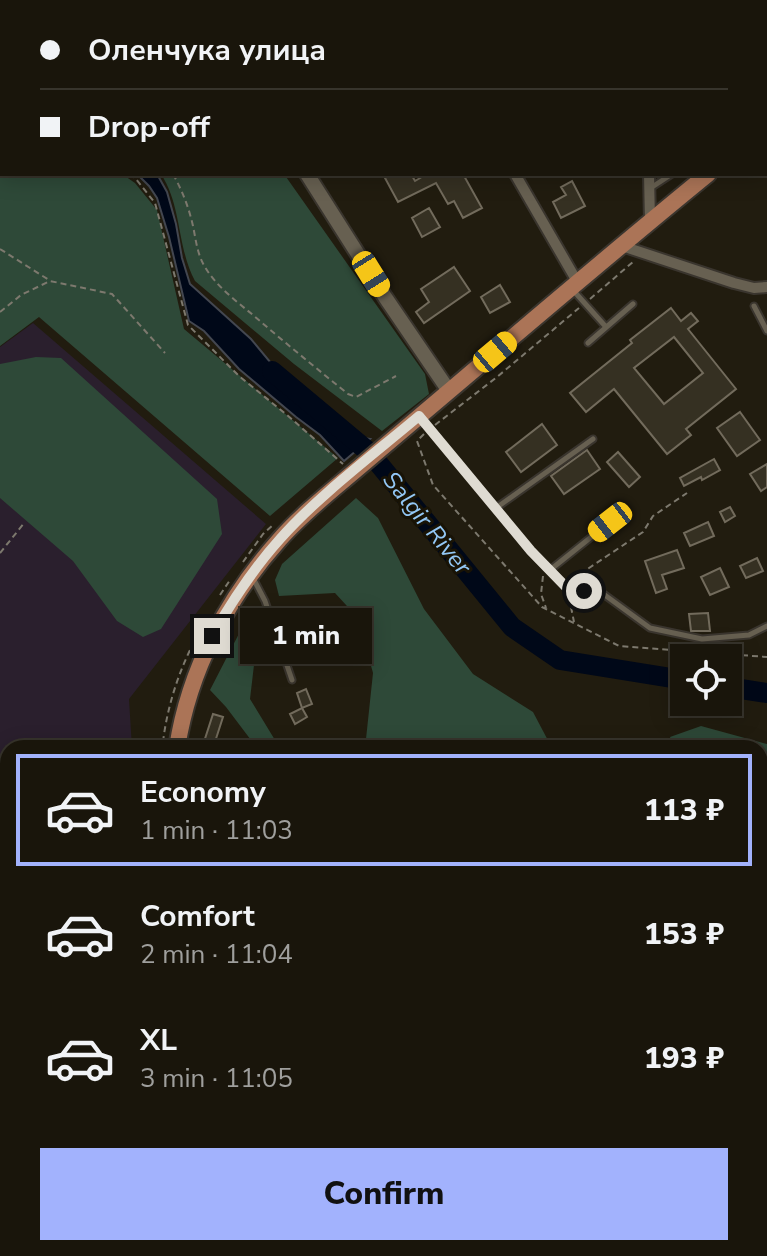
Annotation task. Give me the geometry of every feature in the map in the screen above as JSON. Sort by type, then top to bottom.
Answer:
[{"type":"main road","points":[[308,176],[449,391]]},
{"type":"main road","points":[[178,740],[196,672],[245,570],[345,471],[384,446],[425,426],[449,391],[706,176]]},
{"type":"street","points":[[516,176],[575,285]]},
{"type":"street","points":[[649,176],[650,222]]},
{"type":"street","points":[[622,246],[734,283],[754,288],[767,287]]},
{"type":"lane","points":[[649,189],[670,176]]},
{"type":"lane","points":[[575,285],[585,303],[606,327]]},
{"type":"lane","points":[[588,343],[633,304]]},
{"type":"lane","points":[[754,306],[767,331]]},
{"type":"lane","points":[[425,426],[531,551],[567,588],[602,593],[650,628],[702,639],[749,635],[767,626]]},
{"type":"lane","points":[[496,508],[593,439]]},
{"type":"lane","points":[[550,570],[610,522]]},
{"type":"lane","points":[[245,570],[265,601],[292,680]]},
{"type":"path","points":[[132,176],[155,203],[188,325],[239,376],[345,471]]},
{"type":"path","points":[[174,176],[183,192],[203,265],[211,278],[235,300],[348,394],[356,397],[396,376]]},
{"type":"path","points":[[0,249],[50,281],[112,294],[165,353]]},
{"type":"path","points":[[425,426],[497,377],[644,252]]},
{"type":"path","points":[[0,312],[21,295],[50,281]]},
{"type":"path","points":[[574,623],[567,588],[577,576],[643,532],[653,516],[687,493]]},
{"type":"path","points":[[0,553],[25,522]]},
{"type":"path","points":[[245,570],[263,534],[274,524]]},
{"type":"path","points":[[546,609],[541,583],[542,577],[550,570]]},
{"type":"path","points":[[217,601],[232,577]]},
{"type":"path","points":[[164,740],[165,724],[182,666],[196,640]]},
{"type":"shaded area","points":[[33,323],[266,524],[129,699],[132,740],[0,740],[0,347]]},
{"type":"green space","points":[[0,176],[125,176],[135,183],[157,210],[184,329],[338,458],[270,516],[39,317],[0,346]]},
{"type":"green space","points":[[162,176],[285,176],[425,374],[429,394],[382,431],[294,364],[195,281],[185,255],[168,186]]},
{"type":"green space","points":[[36,357],[61,358],[217,499],[222,534],[161,629],[143,637],[117,621],[73,561],[0,498],[0,364]]},
{"type":"green space","points":[[356,498],[378,518],[424,609],[473,674],[533,712],[548,740],[366,740],[373,673],[358,618],[335,593],[279,596],[275,580],[282,564]]},
{"type":"green space","points":[[246,620],[258,631],[250,699],[275,740],[251,740],[210,690]]},
{"type":"green space","points":[[701,726],[752,740],[671,740],[670,737]]},
{"type":"water","points":[[139,176],[158,176],[167,192],[190,284],[251,339],[314,415],[349,436],[370,439],[344,461],[320,435],[239,369],[204,331],[189,321],[169,237],[157,198]]},
{"type":"building","points":[[412,176],[415,181],[424,176],[464,176],[482,208],[463,218],[454,201],[448,204],[436,183],[398,202],[385,178]]},
{"type":"building","points":[[572,181],[585,206],[561,218],[553,202],[566,195],[561,187]]},
{"type":"building","points":[[429,208],[440,227],[422,237],[412,218]]},
{"type":"building","points":[[454,267],[470,291],[424,323],[416,312],[429,302],[421,289]]},
{"type":"building","points":[[500,285],[510,302],[490,313],[481,297]]},
{"type":"building","points":[[671,308],[681,321],[691,313],[698,321],[688,329],[736,389],[686,429],[691,435],[667,454],[614,389],[586,412],[570,393],[632,343],[630,340]],"holes":[[[674,337],[703,373],[664,404],[634,368]]]},
{"type":"building","points":[[740,412],[760,440],[737,456],[717,428]]},
{"type":"building","points":[[542,424],[557,445],[521,472],[506,452]]},
{"type":"building","points":[[587,450],[600,469],[564,494],[551,476]]},
{"type":"building","points":[[618,452],[640,477],[629,487],[607,462]]},
{"type":"building","points":[[714,459],[720,470],[684,486],[680,478]]},
{"type":"building","points":[[767,464],[767,487],[761,491],[750,474]]},
{"type":"building","points":[[730,507],[735,516],[725,522],[720,512]]},
{"type":"building","points":[[708,522],[714,536],[690,546],[684,533]]},
{"type":"building","points":[[677,550],[684,568],[662,575],[667,589],[656,593],[645,561]]},
{"type":"building","points":[[757,558],[763,571],[746,578],[740,566]]},
{"type":"building","points":[[720,568],[729,587],[710,595],[701,577]]},
{"type":"building","points":[[708,613],[710,631],[691,631],[689,614]]},
{"type":"building","points":[[306,689],[312,704],[302,708],[297,693]]},
{"type":"building","points":[[302,708],[307,717],[295,724],[290,714]]},
{"type":"building","points":[[213,714],[223,717],[216,740],[205,740]]},
{"type":"waterway","name":"Salgir River","points":[[272,371],[370,453],[512,627],[560,660],[670,678]]},
{"type":"waterway","name":"Salgir River","points":[[742,689],[767,693]]},
{"type":"route","points":[[212,636],[251,574],[282,536],[419,416],[531,551],[567,588],[584,591]]}]
